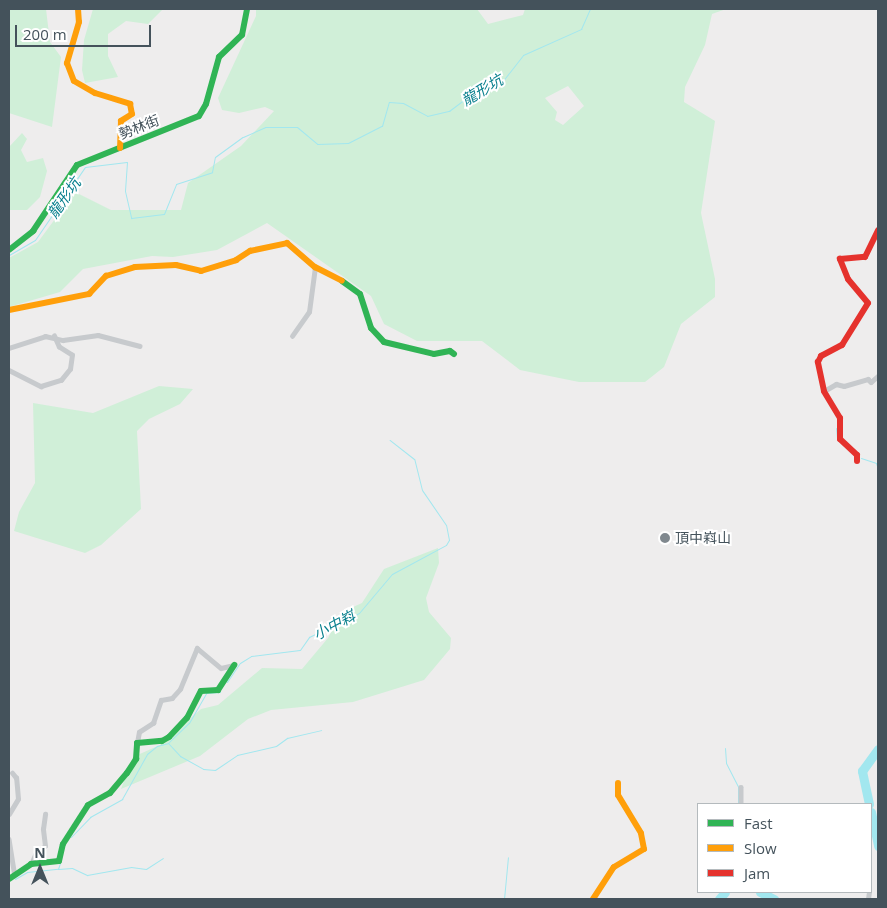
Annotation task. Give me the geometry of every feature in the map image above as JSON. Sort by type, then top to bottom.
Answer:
[{"type":"street","points":[[78,9],[79,22],[67,63],[74,81],[95,93],[130,104],[132,114],[121,121],[120,148]]},
{"type":"street","name":"勢林街","points":[[9,250],[32,231],[77,165],[199,116],[206,104],[219,57],[242,34],[247,9]]},
{"type":"street","points":[[857,458],[840,439],[838,428],[840,418],[824,391],[819,359],[842,344],[868,303],[848,279],[838,262],[843,257],[864,257],[878,230]]},
{"type":"street","points":[[9,310],[88,294],[106,276],[136,267],[176,265],[201,271],[236,260],[250,251],[292,244],[315,267],[331,273],[360,294],[371,328],[384,342],[434,354],[450,351],[454,354]]},
{"type":"street","points":[[292,336],[309,312],[315,267]]},
{"type":"street","points":[[9,348],[24,341],[54,336],[63,340],[98,335],[140,346]]},
{"type":"street","points":[[9,370],[41,386],[61,380],[70,369],[72,354],[58,347],[54,336]]},
{"type":"street","points":[[824,391],[836,384],[844,386],[868,379],[871,382],[878,376]]},
{"type":"street","points":[[9,880],[31,864],[59,861],[63,844],[88,805],[110,793],[128,773],[136,759],[139,732],[153,724],[161,700],[172,698],[180,688],[197,648],[221,668],[234,665]]},
{"type":"street","points":[[137,743],[162,741],[169,736],[187,718],[201,691],[218,690],[234,665]]},
{"type":"street","points":[[9,814],[18,799],[16,778],[12,773]]},
{"type":"street","points":[[593,899],[614,867],[644,849],[641,833],[618,795],[618,783]]},
{"type":"street","points":[[740,787],[741,803]]},
{"type":"street","points":[[31,864],[36,852],[45,846],[42,829],[45,814]]},
{"type":"street","points":[[9,839],[15,875]]},
{"type":"green space","points":[[9,9],[46,9],[50,42],[61,57],[52,127],[9,113]]},
{"type":"green space","points":[[93,9],[163,9],[148,24],[126,21],[108,34],[108,56],[118,77],[85,83],[82,70],[84,40]]},
{"type":"green space","points":[[256,9],[477,9],[488,24],[523,15],[525,9],[726,9],[712,14],[705,45],[685,87],[684,102],[715,121],[701,213],[715,279],[715,297],[681,324],[664,367],[645,382],[579,382],[520,370],[482,341],[417,341],[384,324],[371,296],[267,223],[217,250],[173,257],[152,256],[83,269],[60,292],[9,307],[9,258],[38,242],[75,192],[111,210],[181,210],[188,183],[241,146],[274,111],[265,107],[239,113],[222,110],[218,98],[256,16]],"holes":[[[568,86],[584,106],[563,125],[555,120],[557,112],[545,98]]]},
{"type":"green space","points":[[22,133],[27,139],[21,150],[27,162],[43,158],[47,171],[40,197],[27,210],[9,210],[9,147]]},
{"type":"green space","points":[[159,386],[193,389],[180,404],[149,419],[137,431],[141,509],[101,545],[85,553],[14,531],[19,512],[35,483],[33,403],[93,413]]},
{"type":"green space","points":[[438,548],[439,563],[426,598],[429,612],[451,638],[450,649],[424,680],[353,702],[271,710],[248,719],[200,756],[121,789],[133,757],[160,745],[201,709],[218,705],[262,668],[302,669],[328,638],[342,612],[362,603],[384,569]]},
{"type":"waterway","name":"龍形坑","points":[[9,255],[35,240],[85,167],[127,162],[125,191],[131,218],[164,214],[176,184],[212,172],[215,157],[243,137],[265,127],[297,127],[317,144],[348,143],[382,126],[389,102],[403,103],[427,116],[449,111],[478,89],[502,82],[523,55],[581,29],[590,9]]},
{"type":"waterway","points":[[836,428],[837,438]]},
{"type":"waterway","name":"小中嵙","points":[[227,682],[240,663],[251,656],[300,650],[309,637],[359,613],[392,574],[446,545],[449,540],[446,525],[422,490],[414,459],[390,440]]},
{"type":"waterway","points":[[861,458],[876,463],[878,469]]},
{"type":"waterway","name":"小中嵙","points":[[71,837],[90,817],[122,799],[147,754],[157,746],[168,743],[189,723],[206,693],[220,692]]},
{"type":"waterway","points":[[168,743],[180,756],[203,769],[215,770],[237,755],[276,746],[287,738],[321,730]]},
{"type":"waterway","points":[[725,748],[726,763],[738,787],[738,803]]},
{"type":"waterway","points":[[869,803],[862,771],[878,749]]},
{"type":"waterway","points":[[872,817],[878,846]]},
{"type":"waterway","points":[[504,899],[508,857]]},
{"type":"waterway","points":[[58,869],[72,868],[87,875],[131,867],[146,869],[163,858]]},
{"type":"waterway","name":"小中嵙","points":[[15,879],[27,872],[58,869],[60,863]]},
{"type":"waterway","points":[[719,899],[724,893]]},
{"type":"waterway","points":[[762,893],[774,899]]},
{"type":"traffic: fast","points":[[9,250],[33,231],[77,165],[199,116],[206,104],[219,57],[242,35],[247,9]]},
{"type":"traffic: fast","points":[[342,281],[360,294],[371,328],[384,342],[434,354],[450,351],[454,354]]},
{"type":"traffic: fast","points":[[9,879],[31,864],[59,861],[63,844],[88,805],[110,793],[127,773],[136,759],[137,743],[162,741],[169,737],[187,718],[201,691],[218,690],[234,665]]},
{"type":"traffic: slow","points":[[78,9],[79,22],[67,63],[74,81],[95,93],[130,104],[132,114],[121,121],[120,148]]},
{"type":"traffic: slow","points":[[9,310],[89,294],[106,276],[135,267],[176,265],[201,271],[236,260],[250,251],[287,243],[315,267],[342,281]]},
{"type":"traffic: slow","points":[[593,899],[614,867],[644,849],[641,833],[618,795],[618,783]]},
{"type":"traffic: jam","points":[[857,461],[857,455],[840,439],[840,418],[824,391],[818,362],[821,356],[842,345],[868,303],[848,279],[840,259],[865,257],[878,230]]},
{"type":"place","name":"頂中嵙山","points":[[665,538]]}]
